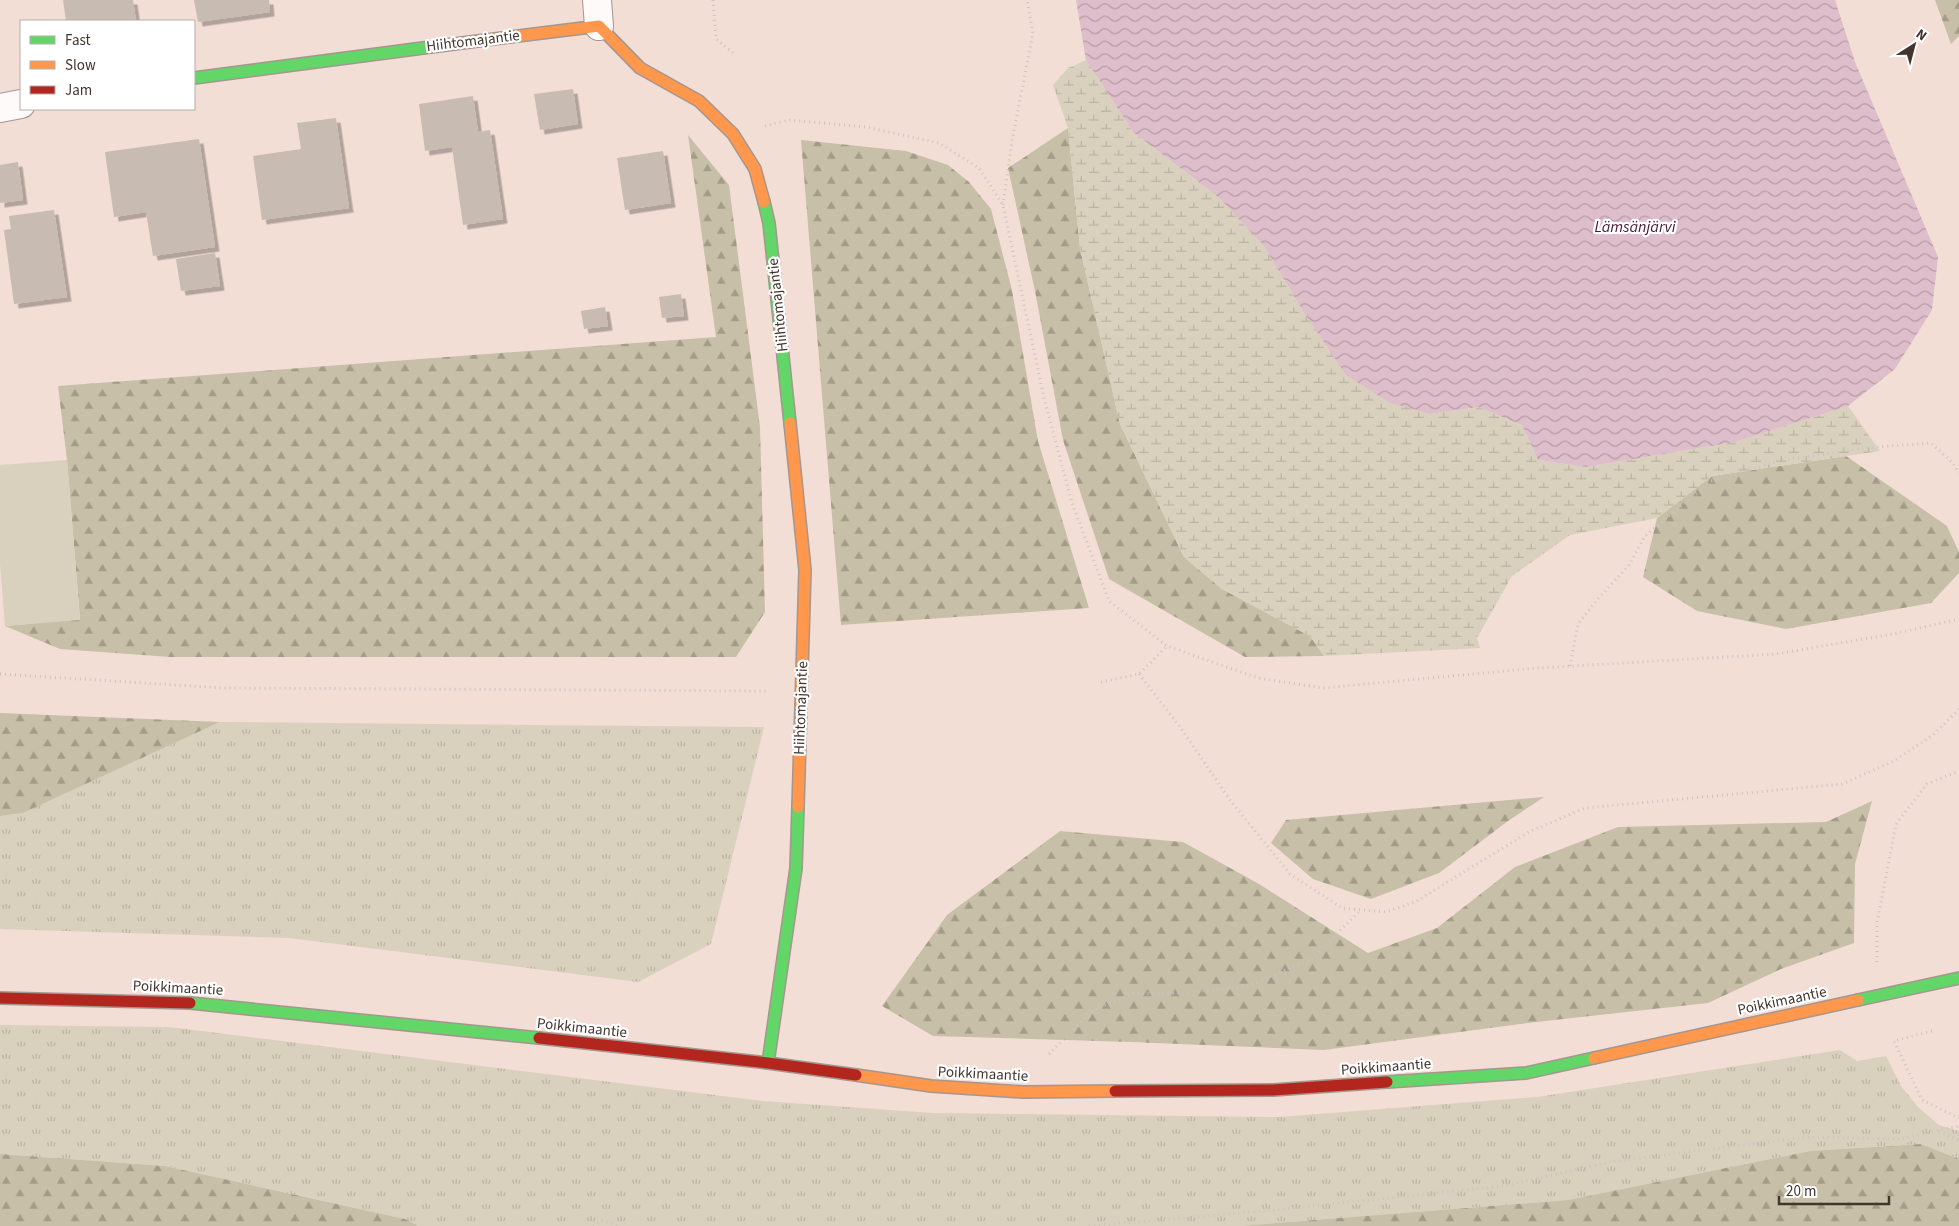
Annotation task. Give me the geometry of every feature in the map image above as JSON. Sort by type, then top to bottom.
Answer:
[{"type":"main road","name":"Hiihtomajantie","points":[[195,78],[598,13],[640,68],[699,101],[733,134],[755,169],[769,223],[805,570],[796,868],[768,1063]]},
{"type":"main road","name":"Poikkimaantie","points":[[0,998],[180,1002],[333,1016],[768,1063],[931,1086],[1023,1092],[1273,1090],[1526,1073],[1959,978]]},
{"type":"street","points":[[0,108],[20,104]]},
{"type":"path","points":[[713,0],[716,39],[736,55]]},
{"type":"path","points":[[1027,0],[1033,33],[1012,141],[1003,205],[1044,398],[1072,503],[1109,601],[1167,646],[1258,678],[1323,688],[1570,666],[1776,654],[1893,634],[1959,619]]},
{"type":"path","points":[[733,134],[789,120],[866,127],[939,143],[979,168],[1003,205]]},
{"type":"path","points":[[1570,666],[1578,624],[1629,565],[1645,536],[1711,481],[1786,460],[1863,448],[1931,443],[1953,463],[1959,473]]},
{"type":"path","points":[[1101,682],[1139,674],[1167,646]]},
{"type":"path","points":[[0,674],[224,688],[802,692]]},
{"type":"path","points":[[1139,674],[1180,726],[1230,800],[1290,874],[1342,908],[1386,912],[1415,902],[1529,832],[1585,808],[1842,784],[1894,761],[1933,735],[1959,710]]},
{"type":"path","points":[[1877,964],[1877,923],[1896,824],[1928,784],[1959,771]]},
{"type":"path","points":[[1050,1054],[1093,1010],[1132,994],[1184,993],[1248,986],[1311,959],[1362,910]]},
{"type":"path","points":[[1932,1031],[1894,1041],[1922,1100],[1959,1118]]},
{"type":"path","points":[[1088,1226],[1274,1210],[1502,1186],[1616,1161],[1810,1137],[1900,1139],[1959,1126]]},
{"type":"path","points":[[1938,1130],[1959,1140]]},
{"type":"path","points":[[593,1226],[602,1222],[619,1226]]},
{"type":"green space","points":[[1935,0],[1959,0],[1959,36],[1951,44]]},
{"type":"green space","points":[[1086,60],[1133,132],[1218,197],[1263,245],[1303,311],[1431,414],[1478,407],[1522,425],[1538,460],[1586,467],[1735,442],[1848,406],[1880,451],[1712,476],[1657,518],[1570,535],[1512,576],[1477,638],[1480,648],[1324,656],[1310,636],[1222,589],[1184,557],[1120,424],[1080,248],[1068,128],[1053,85],[1068,68]]},
{"type":"green space","points":[[1068,128],[1080,248],[1120,424],[1184,557],[1222,589],[1310,636],[1324,656],[1245,657],[1109,579],[1063,440],[1035,291],[1008,168]]},
{"type":"green space","points":[[688,135],[729,185],[760,427],[765,612],[736,657],[170,657],[60,649],[5,626],[80,619],[67,460],[58,386],[716,337]]},
{"type":"green space","points":[[801,140],[906,151],[948,165],[969,182],[991,209],[1012,290],[1038,441],[1089,608],[841,625]]},
{"type":"green space","points":[[1846,456],[1947,526],[1959,552],[1959,573],[1931,603],[1786,629],[1697,611],[1643,577],[1657,518],[1712,476]]},
{"type":"green space","points":[[67,460],[80,620],[5,626],[0,564],[0,465]]},
{"type":"green space","points":[[0,713],[220,722],[23,813],[0,816]]},
{"type":"green space","points":[[220,722],[764,727],[711,944],[638,982],[289,938],[0,929],[0,816],[23,813]]},
{"type":"green space","points":[[1544,797],[1508,821],[1439,873],[1371,899],[1313,879],[1271,843],[1286,820]]},
{"type":"green space","points":[[1872,801],[1855,864],[1854,943],[1781,969],[1708,1003],[1536,1022],[1324,1050],[933,1036],[882,1006],[947,915],[1060,831],[1183,842],[1259,884],[1368,953],[1437,928],[1515,867],[1618,827],[1826,822]]},
{"type":"green space","points":[[0,1025],[170,1027],[763,1101],[933,1113],[1279,1117],[1537,1097],[1840,1050],[1857,1061],[1886,1056],[1901,1086],[1918,1107],[1939,1125],[1959,1131],[1959,1159],[1921,1144],[1810,1151],[1568,1200],[1240,1226],[419,1226],[405,1219],[165,1166],[0,1154]]},
{"type":"green space","points":[[1921,1144],[1959,1159],[1959,1226],[1240,1226],[1568,1200],[1810,1151]]},
{"type":"green space","points":[[0,1154],[165,1166],[405,1219],[419,1226],[0,1226]]},
{"type":"water","name":"Lämsänjärvi","points":[[1076,0],[1835,0],[1855,62],[1938,257],[1932,310],[1895,369],[1848,406],[1735,442],[1586,467],[1538,460],[1522,425],[1478,407],[1431,414],[1390,403],[1346,375],[1303,311],[1263,245],[1218,197],[1133,132],[1086,60]]},
{"type":"building","points":[[63,0],[133,0],[136,20],[66,20]]},
{"type":"building","points":[[194,0],[269,0],[270,12],[198,22]]},
{"type":"building","points":[[573,89],[578,124],[540,130],[534,94]]},
{"type":"building","points":[[473,96],[478,132],[490,130],[503,219],[463,225],[452,147],[425,151],[419,104]]},
{"type":"building","points":[[336,118],[349,208],[262,220],[253,156],[301,149],[297,123]]},
{"type":"building","points":[[199,139],[215,247],[153,256],[146,212],[114,217],[105,152]]},
{"type":"building","points":[[663,151],[671,203],[625,210],[617,158]]},
{"type":"building","points":[[18,162],[23,200],[0,203],[0,165]]},
{"type":"building","points":[[54,210],[67,297],[14,304],[4,230],[11,229],[9,216]]},
{"type":"building","points":[[215,253],[220,286],[181,291],[176,259]]},
{"type":"building","points":[[681,294],[684,316],[662,318],[659,297]]},
{"type":"building","points":[[605,307],[608,326],[584,329],[581,311]]},
{"type":"traffic: fast","points":[[195,78],[446,45]]},
{"type":"traffic: fast","points":[[764,202],[769,223],[790,423]]},
{"type":"traffic: fast","points":[[768,1063],[796,868],[798,807]]},
{"type":"traffic: fast","points":[[1858,1000],[1959,978]]},
{"type":"traffic: fast","points":[[190,1003],[539,1038]]},
{"type":"traffic: fast","points":[[1387,1082],[1526,1073],[1594,1058]]},
{"type":"traffic: slow","points":[[446,45],[599,26],[640,68],[699,101],[733,134],[755,169],[764,202]]},
{"type":"traffic: slow","points":[[790,423],[805,570],[798,807]]},
{"type":"traffic: slow","points":[[1594,1058],[1858,1000]]},
{"type":"traffic: slow","points":[[856,1075],[931,1086],[1023,1092],[1115,1091]]},
{"type":"traffic: jam","points":[[0,998],[190,1003]]},
{"type":"traffic: jam","points":[[539,1038],[768,1063],[856,1075]]},
{"type":"traffic: jam","points":[[1115,1091],[1273,1090],[1387,1082]]}]
